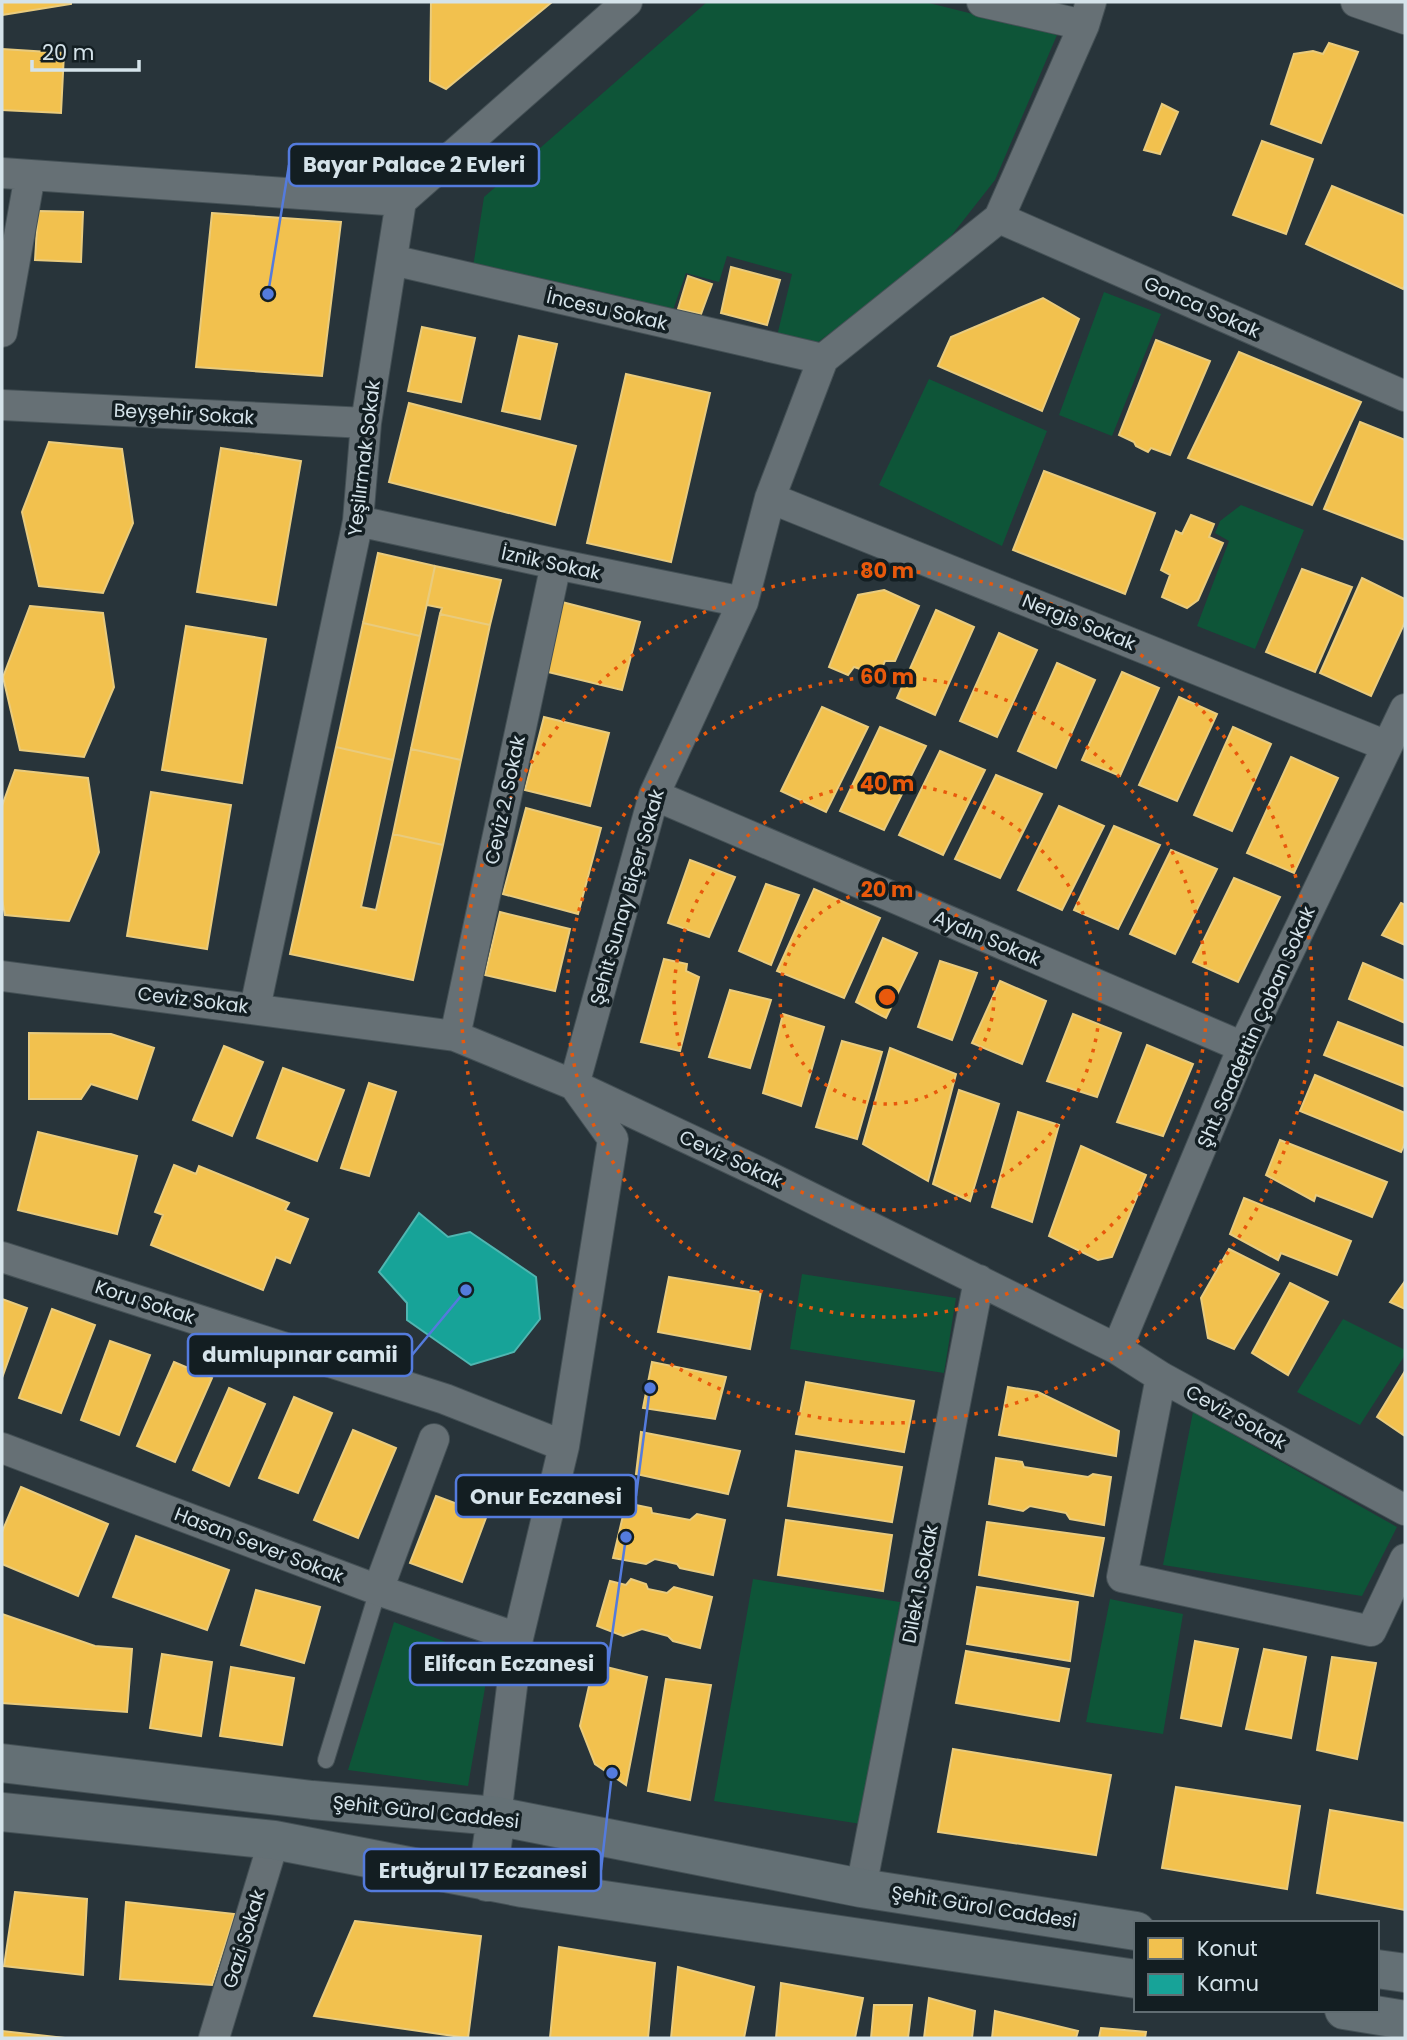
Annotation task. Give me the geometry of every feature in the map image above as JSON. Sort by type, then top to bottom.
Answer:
[{"type":"main road","name":"Şehit Gürol Caddesi","points":[[2,1763],[312,1800],[496,1816],[861,1888],[1134,1931]]},
{"type":"main road","points":[[2,1812],[274,1840],[487,1882],[1134,1979]]},
{"type":"main road","points":[[487,1882],[496,1816]]},
{"type":"main road","points":[[1379,1969],[1405,1973]]},
{"type":"main road","points":[[1349,2012],[1390,2025]]},
{"type":"street","points":[[2,332],[16,174],[401,201],[627,2]]},
{"type":"street","points":[[823,359],[999,218],[1087,13],[982,2]]},
{"type":"street","points":[[1356,2],[1405,19]]},
{"type":"street","name":"Yeşilırmak Sokak","points":[[255,1008],[358,521],[366,423],[401,201]]},
{"type":"street","name":"Gonca Sokak","points":[[999,218],[1405,396]]},
{"type":"street","name":"İncesu Sokak","points":[[392,260],[823,359]]},
{"type":"street","name":"Şehit Sunay Biçer Sokak","points":[[574,1085],[654,795],[743,602],[770,498],[823,359]]},
{"type":"street","name":"Beyşehir Sokak","points":[[2,405],[366,423]]},
{"type":"street","name":"Nergis Sokak","points":[[770,498],[1399,725]]},
{"type":"street","name":"İznik Sokak","points":[[358,521],[743,602]]},
{"type":"street","name":"Ceviz 2. Sokak","points":[[455,1035],[556,564]]},
{"type":"street","name":"Şht. Saadettin Çoban Sokak","points":[[1117,1349],[1243,1047],[1399,725]]},
{"type":"street","name":"Aydın Sokak","points":[[654,795],[1243,1047]]},
{"type":"street","name":"Ceviz Sokak","points":[[2,976],[455,1035],[574,1085],[760,1172],[979,1280],[1117,1349],[1161,1377],[1405,1510]]},
{"type":"street","points":[[496,1816],[518,1638],[564,1446],[613,1139],[574,1085]]},
{"type":"street","name":"Koru Sokak","points":[[2,1257],[445,1399],[564,1446]]},
{"type":"street","name":"Dilek 1. Sokak","points":[[861,1888],[979,1280]]},
{"type":"street","points":[[1161,1377],[1122,1577],[1371,1631],[1405,1559]]},
{"type":"street","points":[[377,1590],[434,1439]]},
{"type":"street","name":"Hasan Sever Sokak","points":[[2,1448],[377,1590],[518,1638]]},
{"type":"street","name":"Gazi Sokak","points":[[214,2038],[274,1840]]},
{"type":"lane","points":[[326,1760],[377,1590]]},
{"type":"green space","points":[[707,2],[925,2],[1057,35],[995,180],[937,254],[814,345],[777,336],[792,274],[727,256],[719,282],[686,273],[673,310],[473,267],[484,197]]},
{"type":"green space","points":[[1104,292],[1161,314],[1112,436],[1059,415]]},
{"type":"green space","points":[[929,379],[1047,431],[1002,546],[879,485]]},
{"type":"green space","points":[[1241,505],[1304,530],[1255,649],[1197,626],[1229,541],[1215,533],[1220,521]]},
{"type":"green space","points":[[802,1274],[956,1298],[944,1373],[790,1349]]},
{"type":"green space","points":[[1343,1319],[1405,1350],[1405,1355],[1360,1425],[1297,1392]]},
{"type":"green space","points":[[1193,1412],[1397,1527],[1362,1596],[1163,1565]]},
{"type":"green space","points":[[753,1579],[900,1602],[861,1824],[714,1801]]},
{"type":"green space","points":[[1110,1599],[1183,1614],[1163,1734],[1086,1722]]},
{"type":"green space","points":[[394,1622],[490,1659],[468,1786],[348,1770]]},
{"type":"building: Konut","points":[[2,2],[71,2],[71,4],[2,15]]},
{"type":"building: Konut","points":[[431,2],[552,2],[446,89],[430,81]]},
{"type":"building: Konut","points":[[1329,43],[1358,52],[1321,143],[1271,124],[1294,54],[1313,51],[1323,54]]},
{"type":"building: Konut","points":[[2,49],[64,53],[61,113],[2,110]]},
{"type":"building: Konut","points":[[1162,104],[1178,112],[1160,154],[1144,150]]},
{"type":"building: Konut","points":[[1262,141],[1313,159],[1286,234],[1233,215]]},
{"type":"building: Konut","points":[[1332,186],[1405,216],[1403,289],[1306,244]]},
{"type":"building: Konut","points":[[38,211],[83,212],[81,262],[35,260]]},
{"type":"building: Konut","points":[[212,213],[341,222],[322,376],[196,367]]},
{"type":"building: Konut","points":[[731,267],[780,280],[767,325],[721,313]]},
{"type":"building: Konut","points":[[688,276],[712,284],[701,314],[678,309]]},
{"type":"building: Konut","points":[[1043,298],[1079,319],[1042,411],[938,366],[951,337]]},
{"type":"building: Konut","points":[[422,327],[475,338],[461,402],[408,391]]},
{"type":"building: Konut","points":[[519,336],[557,344],[540,419],[502,411]]},
{"type":"building: Konut","points":[[1156,340],[1210,361],[1170,455],[1151,448],[1148,452],[1119,435]]},
{"type":"building: Konut","points":[[1239,352],[1361,402],[1312,505],[1188,458]]},
{"type":"building: Konut","points":[[626,374],[710,393],[671,562],[587,543]]},
{"type":"building: Konut","points":[[409,403],[576,446],[555,525],[389,482]]},
{"type":"building: Konut","points":[[1360,422],[1405,440],[1405,540],[1324,509]]},
{"type":"building: Konut","points":[[49,442],[122,449],[133,523],[103,593],[39,586],[22,512]]},
{"type":"building: Konut","points":[[221,448],[301,461],[276,605],[197,592]]},
{"type":"building: Konut","points":[[1044,471],[1155,513],[1125,594],[1013,550]]},
{"type":"building: Konut","points":[[1191,515],[1214,524],[1209,537],[1223,543],[1198,600],[1187,608],[1162,597],[1170,575],[1161,570],[1176,531],[1182,534]]},
{"type":"building: Konut","points":[[378,553],[435,566],[420,636],[363,623]]},
{"type":"building: Konut","points":[[435,566],[501,580],[490,625],[440,614],[442,608],[427,605]]},
{"type":"building: Konut","points":[[1302,569],[1352,587],[1315,672],[1266,652]]},
{"type":"building: Konut","points":[[1362,578],[1405,599],[1405,622],[1371,696],[1320,673]]},
{"type":"building: Konut","points":[[884,590],[919,606],[895,661],[885,661],[879,675],[854,667],[848,675],[829,667],[858,595]]},
{"type":"building: Konut","points":[[562,602],[640,622],[622,690],[544,671]]},
{"type":"building: Konut","points":[[30,606],[103,613],[114,687],[84,757],[20,750],[3,677]]},
{"type":"building: Konut","points":[[936,610],[974,627],[935,715],[897,698]]},
{"type":"building: Konut","points":[[440,614],[490,625],[461,760],[411,749]]},
{"type":"building: Konut","points":[[363,623],[420,636],[393,760],[336,747]]},
{"type":"building: Konut","points":[[186,626],[266,639],[242,783],[162,770]]},
{"type":"building: Konut","points":[[999,633],[1037,650],[997,737],[960,721]]},
{"type":"building: Konut","points":[[1057,663],[1095,680],[1056,768],[1018,751]]},
{"type":"building: Konut","points":[[1122,672],[1159,688],[1120,776],[1082,760]]},
{"type":"building: Konut","points":[[1179,697],[1217,714],[1177,801],[1139,785]]},
{"type":"building: Konut","points":[[822,707],[868,727],[826,812],[781,791]]},
{"type":"building: Konut","points":[[544,717],[609,733],[590,806],[525,790]]},
{"type":"building: Konut","points":[[880,727],[926,746],[884,830],[840,811]]},
{"type":"building: Konut","points":[[1233,727],[1271,744],[1232,831],[1194,815]]},
{"type":"building: Konut","points":[[336,747],[393,760],[361,907],[376,910],[393,834],[443,845],[413,980],[290,954]]},
{"type":"building: Konut","points":[[411,749],[461,760],[443,845],[393,834]]},
{"type":"building: Konut","points":[[940,751],[985,770],[943,855],[899,835]]},
{"type":"building: Konut","points":[[1291,757],[1338,778],[1294,873],[1247,853]]},
{"type":"building: Konut","points":[[15,770],[88,778],[99,852],[69,921],[5,915],[2,899],[2,806]]},
{"type":"building: Konut","points":[[996,775],[1042,794],[1000,878],[955,859]]},
{"type":"building: Konut","points":[[151,792],[231,805],[207,949],[127,936]]},
{"type":"building: Konut","points":[[1059,806],[1104,826],[1062,910],[1018,890]]},
{"type":"building: Konut","points":[[526,808],[601,828],[578,914],[503,894]]},
{"type":"building: Konut","points":[[1114,826],[1160,845],[1118,929],[1074,910]]},
{"type":"building: Konut","points":[[1171,850],[1217,869],[1175,954],[1130,934]]},
{"type":"building: Konut","points":[[690,860],[735,877],[709,937],[668,923]]},
{"type":"building: Konut","points":[[1234,878],[1280,897],[1238,982],[1193,962]]},
{"type":"building: Konut","points":[[766,884],[799,895],[771,965],[739,951]]},
{"type":"building: Konut","points":[[814,889],[880,918],[844,998],[777,971]]},
{"type":"building: Konut","points":[[1401,903],[1405,905],[1405,945],[1382,935]]},
{"type":"building: Konut","points":[[500,912],[570,929],[555,991],[485,975]]},
{"type":"building: Konut","points":[[883,938],[917,953],[886,1018],[856,1002]]},
{"type":"building: Konut","points":[[664,959],[687,964],[686,971],[699,977],[680,1051],[641,1042]]},
{"type":"building: Konut","points":[[940,961],[977,973],[952,1040],[918,1027]]},
{"type":"building: Konut","points":[[1363,963],[1405,981],[1405,1023],[1349,999]]},
{"type":"building: Konut","points":[[1000,981],[1046,1001],[1022,1064],[972,1043]]},
{"type":"building: Konut","points":[[730,990],[771,1000],[750,1068],[709,1057]]},
{"type":"building: Konut","points":[[783,1014],[824,1027],[801,1106],[763,1093]]},
{"type":"building: Konut","points":[[1073,1014],[1121,1033],[1097,1097],[1047,1081]]},
{"type":"building: Konut","points":[[1338,1022],[1405,1048],[1405,1087],[1324,1055]]},
{"type":"building: Konut","points":[[29,1033],[111,1034],[154,1048],[137,1099],[91,1084],[81,1099],[29,1099]]},
{"type":"building: Konut","points":[[842,1041],[882,1052],[857,1139],[816,1127]]},
{"type":"building: Konut","points":[[1147,1045],[1193,1064],[1163,1136],[1117,1122]]},
{"type":"building: Konut","points":[[224,1046],[263,1062],[232,1136],[193,1120]]},
{"type":"building: Konut","points":[[890,1048],[956,1074],[928,1181],[863,1144]]},
{"type":"building: Konut","points":[[283,1068],[344,1090],[317,1161],[257,1138]]},
{"type":"building: Konut","points":[[1315,1075],[1405,1113],[1405,1143],[1401,1152],[1300,1111]]},
{"type":"building: Konut","points":[[369,1083],[396,1092],[369,1176],[341,1168]]},
{"type":"building: Konut","points":[[959,1090],[999,1104],[970,1201],[933,1184]]},
{"type":"building: Konut","points":[[1018,1112],[1059,1125],[1032,1222],[992,1207]]},
{"type":"building: Konut","points":[[38,1132],[137,1156],[117,1234],[18,1210]]},
{"type":"building: Konut","points":[[1280,1140],[1387,1182],[1372,1217],[1316,1195],[1314,1201],[1266,1175]]},
{"type":"building: Konut","points":[[1081,1146],[1146,1175],[1112,1257],[1098,1260],[1049,1236]]},
{"type":"building: Konut","points":[[174,1165],[196,1174],[199,1166],[289,1203],[285,1210],[308,1219],[290,1263],[276,1257],[263,1290],[151,1245],[163,1215],[155,1212]]},
{"type":"building: Konut","points":[[1244,1198],[1351,1241],[1337,1275],[1281,1253],[1278,1260],[1230,1234]]},
{"type":"building: Konut","points":[[1229,1249],[1279,1274],[1234,1349],[1208,1338],[1201,1298]]},
{"type":"building: Konut","points":[[669,1277],[761,1292],[750,1349],[658,1332]]},
{"type":"building: Konut","points":[[1405,1281],[1405,1309],[1390,1302]]},
{"type":"building: Konut","points":[[1290,1283],[1328,1302],[1288,1375],[1252,1353]]},
{"type":"building: Konut","points":[[2,1299],[27,1308],[2,1378]]},
{"type":"building: Konut","points":[[52,1309],[95,1325],[61,1413],[19,1398]]},
{"type":"building: Konut","points":[[110,1341],[150,1355],[119,1435],[81,1420]]},
{"type":"building: Konut","points":[[174,1362],[212,1378],[175,1462],[137,1446]]},
{"type":"building: Konut","points":[[652,1362],[726,1377],[715,1419],[643,1408]]},
{"type":"building: Konut","points":[[1405,1371],[1405,1436],[1377,1417]]},
{"type":"building: Konut","points":[[806,1382],[914,1401],[904,1452],[796,1434]]},
{"type":"building: Konut","points":[[1008,1387],[1038,1392],[1119,1431],[1116,1456],[999,1435]]},
{"type":"building: Konut","points":[[229,1388],[265,1404],[229,1486],[193,1470]]},
{"type":"building: Konut","points":[[294,1397],[332,1413],[298,1493],[259,1478]]},
{"type":"building: Konut","points":[[353,1430],[396,1448],[358,1538],[314,1520]]},
{"type":"building: Konut","points":[[641,1432],[740,1451],[728,1494],[636,1474]]},
{"type":"building: Konut","points":[[796,1451],[902,1467],[892,1522],[788,1506]]},
{"type":"building: Konut","points":[[996,1458],[1022,1462],[1024,1467],[1088,1477],[1093,1474],[1111,1477],[1104,1525],[1070,1519],[1066,1513],[1030,1506],[1023,1511],[989,1504]]},
{"type":"building: Konut","points":[[21,1487],[108,1524],[78,1596],[2,1564],[2,1532]]},
{"type":"building: Konut","points":[[436,1496],[487,1515],[462,1582],[410,1563]]},
{"type":"building: Konut","points":[[626,1503],[651,1508],[652,1513],[690,1520],[697,1514],[725,1520],[713,1575],[655,1559],[646,1564],[613,1558]]},
{"type":"building: Konut","points":[[786,1520],[892,1535],[883,1591],[778,1575]]},
{"type":"building: Konut","points":[[987,1522],[1104,1538],[1093,1596],[979,1575]]},
{"type":"building: Konut","points":[[136,1536],[229,1570],[207,1630],[113,1597]]},
{"type":"building: Konut","points":[[631,1579],[646,1584],[648,1589],[667,1593],[674,1587],[712,1597],[700,1648],[642,1629],[623,1636],[597,1626],[610,1581],[626,1585]]},
{"type":"building: Konut","points":[[977,1587],[1078,1602],[1070,1661],[967,1644]]},
{"type":"building: Konut","points":[[256,1590],[320,1607],[304,1663],[241,1645]]},
{"type":"building: Konut","points":[[2,1614],[95,1646],[132,1649],[127,1712],[2,1703]]},
{"type":"building: Konut","points":[[1195,1641],[1238,1649],[1221,1726],[1181,1718]]},
{"type":"building: Konut","points":[[1264,1649],[1306,1657],[1291,1738],[1246,1729]]},
{"type":"building: Konut","points":[[966,1651],[1069,1669],[1059,1721],[956,1703]]},
{"type":"building: Konut","points":[[162,1654],[212,1662],[201,1736],[150,1728]]},
{"type":"building: Konut","points":[[1332,1657],[1376,1663],[1357,1759],[1317,1750]]},
{"type":"building: Konut","points":[[594,1664],[647,1677],[626,1785],[595,1764],[580,1726]]},
{"type":"building: Konut","points":[[231,1667],[294,1678],[282,1745],[220,1736]]},
{"type":"building: Konut","points":[[666,1679],[711,1685],[690,1800],[648,1791]]},
{"type":"building: Konut","points":[[953,1749],[1111,1775],[1096,1855],[938,1832]]},
{"type":"building: Konut","points":[[1176,1787],[1300,1806],[1287,1889],[1162,1868]]},
{"type":"building: Konut","points":[[1330,1810],[1405,1823],[1405,1910],[1317,1893]]},
{"type":"building: Konut","points":[[15,1892],[87,1899],[83,1975],[4,1966]]},
{"type":"building: Konut","points":[[126,1902],[235,1914],[212,1985],[120,1979]]},
{"type":"building: Konut","points":[[355,1921],[481,1936],[468,2038],[314,2016]]},
{"type":"building: Konut","points":[[559,1947],[655,1963],[648,2038],[550,2038]]},
{"type":"building: Konut","points":[[678,1967],[754,1987],[744,2038],[671,2038]]},
{"type":"building: Konut","points":[[781,1983],[863,1998],[855,2038],[776,2038]]},
{"type":"building: Konut","points":[[929,1998],[975,2011],[972,2038],[924,2038]]},
{"type":"building: Konut","points":[[874,2005],[912,2005],[908,2038],[871,2038]]},
{"type":"building: Konut","points":[[995,2011],[1078,2031],[1076,2038],[992,2038]]},
{"type":"building: Konut","points":[[1101,2028],[1146,2032],[1145,2038],[1099,2038]]},
{"type":"building: Konut","points":[[2,2031],[65,2038],[2,2038]]},
{"type":"building: Kamu","points":[[419,1213],[448,1237],[470,1232],[536,1277],[540,1319],[514,1352],[471,1365],[407,1320],[407,1303],[379,1272]]},
{"type":"place","name":"Bayar Palace 2 Evleri","points":[[268,294]]},
{"type":"place","name":"dumlupınar camii","points":[[466,1290]]},
{"type":"place","name":"Onur Eczanesi","points":[[650,1388]]},
{"type":"place","name":"Elifcan Eczanesi","points":[[626,1537]]},
{"type":"place","name":"Ertuğrul 17 Eczanesi","points":[[612,1773]]}]
